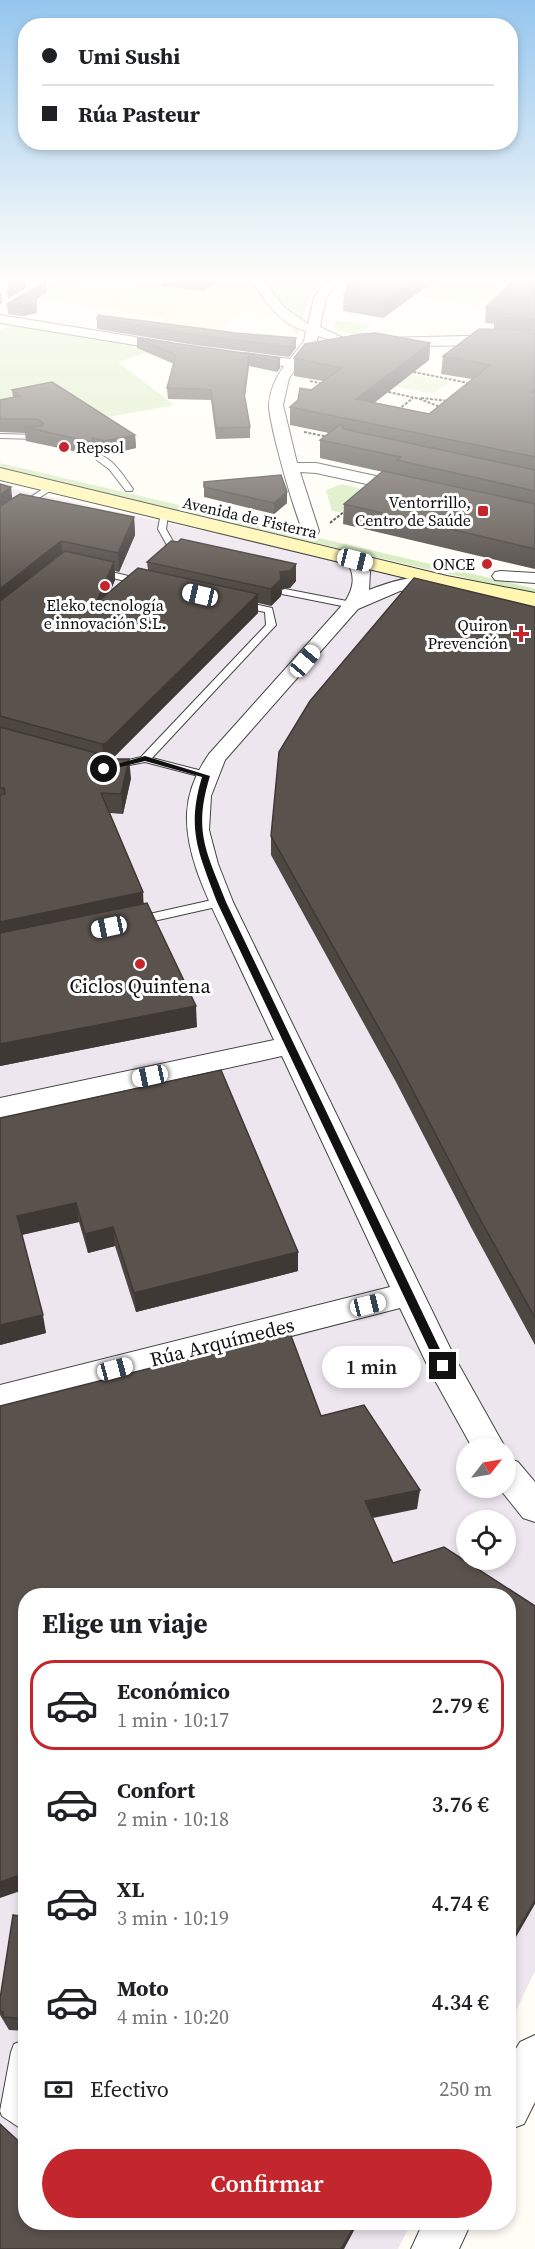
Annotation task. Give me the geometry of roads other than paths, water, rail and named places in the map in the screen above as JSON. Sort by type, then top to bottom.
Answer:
[{"type":"main road","name":"Avenida de Fisterra","points":[[0,458],[311,531],[505,585],[535,598]]},
{"type":"main road","name":"Avenida de Fisterra","points":[[0,474],[447,582],[505,585],[535,583]]},
{"type":"street","points":[[281,384],[276,405],[280,432],[311,531]]},
{"type":"street","points":[[291,466],[316,468],[424,492]]},
{"type":"street","points":[[355,560],[362,571],[364,580],[352,605],[305,661],[235,735],[206,776],[198,802],[197,828],[200,845],[221,902],[462,1404],[483,1438]]},
{"type":"street","name":"Avenida de Fisterra","points":[[505,585],[535,578]]},
{"type":"street","name":"Avenida de Fisterra","points":[[352,605],[391,586],[409,582],[447,582]]},
{"type":"street","points":[[0,1108],[290,1046]]},
{"type":"street","name":"Rúa Arquímedes","points":[[0,1398],[409,1294]]},
{"type":"street","points":[[516,1484],[535,1507]]},
{"type":"street","points":[[516,2093],[535,2057]]},
{"type":"street","points":[[434,2249],[444,2230]]},
{"type":"lane","points":[[0,436],[38,437]]},
{"type":"lane","points":[[97,456],[112,467],[129,489]]},
{"type":"lane","points":[[0,521],[52,487]]},
{"type":"lane","points":[[164,515],[162,529],[176,554]]},
{"type":"lane","points":[[87,569],[155,585]]},
{"type":"lane","points":[[285,592],[352,605]]},
{"type":"lane","points":[[145,759],[271,625],[269,610],[235,602]]},
{"type":"lane","points":[[104,769],[145,759],[206,776]]},
{"type":"lane","points":[[128,923],[221,902]]},
{"type":"lane","points":[[18,2071],[10,2108],[18,2114]]},
{"type":"place","name":"Repsol","points":[[64,447]]},
{"type":"place","name":"Ventorrillo, Centro de Saúde","points":[[483,511]]},
{"type":"place","name":"ONCE","points":[[487,564]]},
{"type":"place","name":"Eleko tecnología e innovación S.L.","points":[[105,586]]},
{"type":"place","name":"Quiron Prevención","points":[[521,634]]},
{"type":"place","name":"Ciclos Quintena","points":[[140,964]]}]
